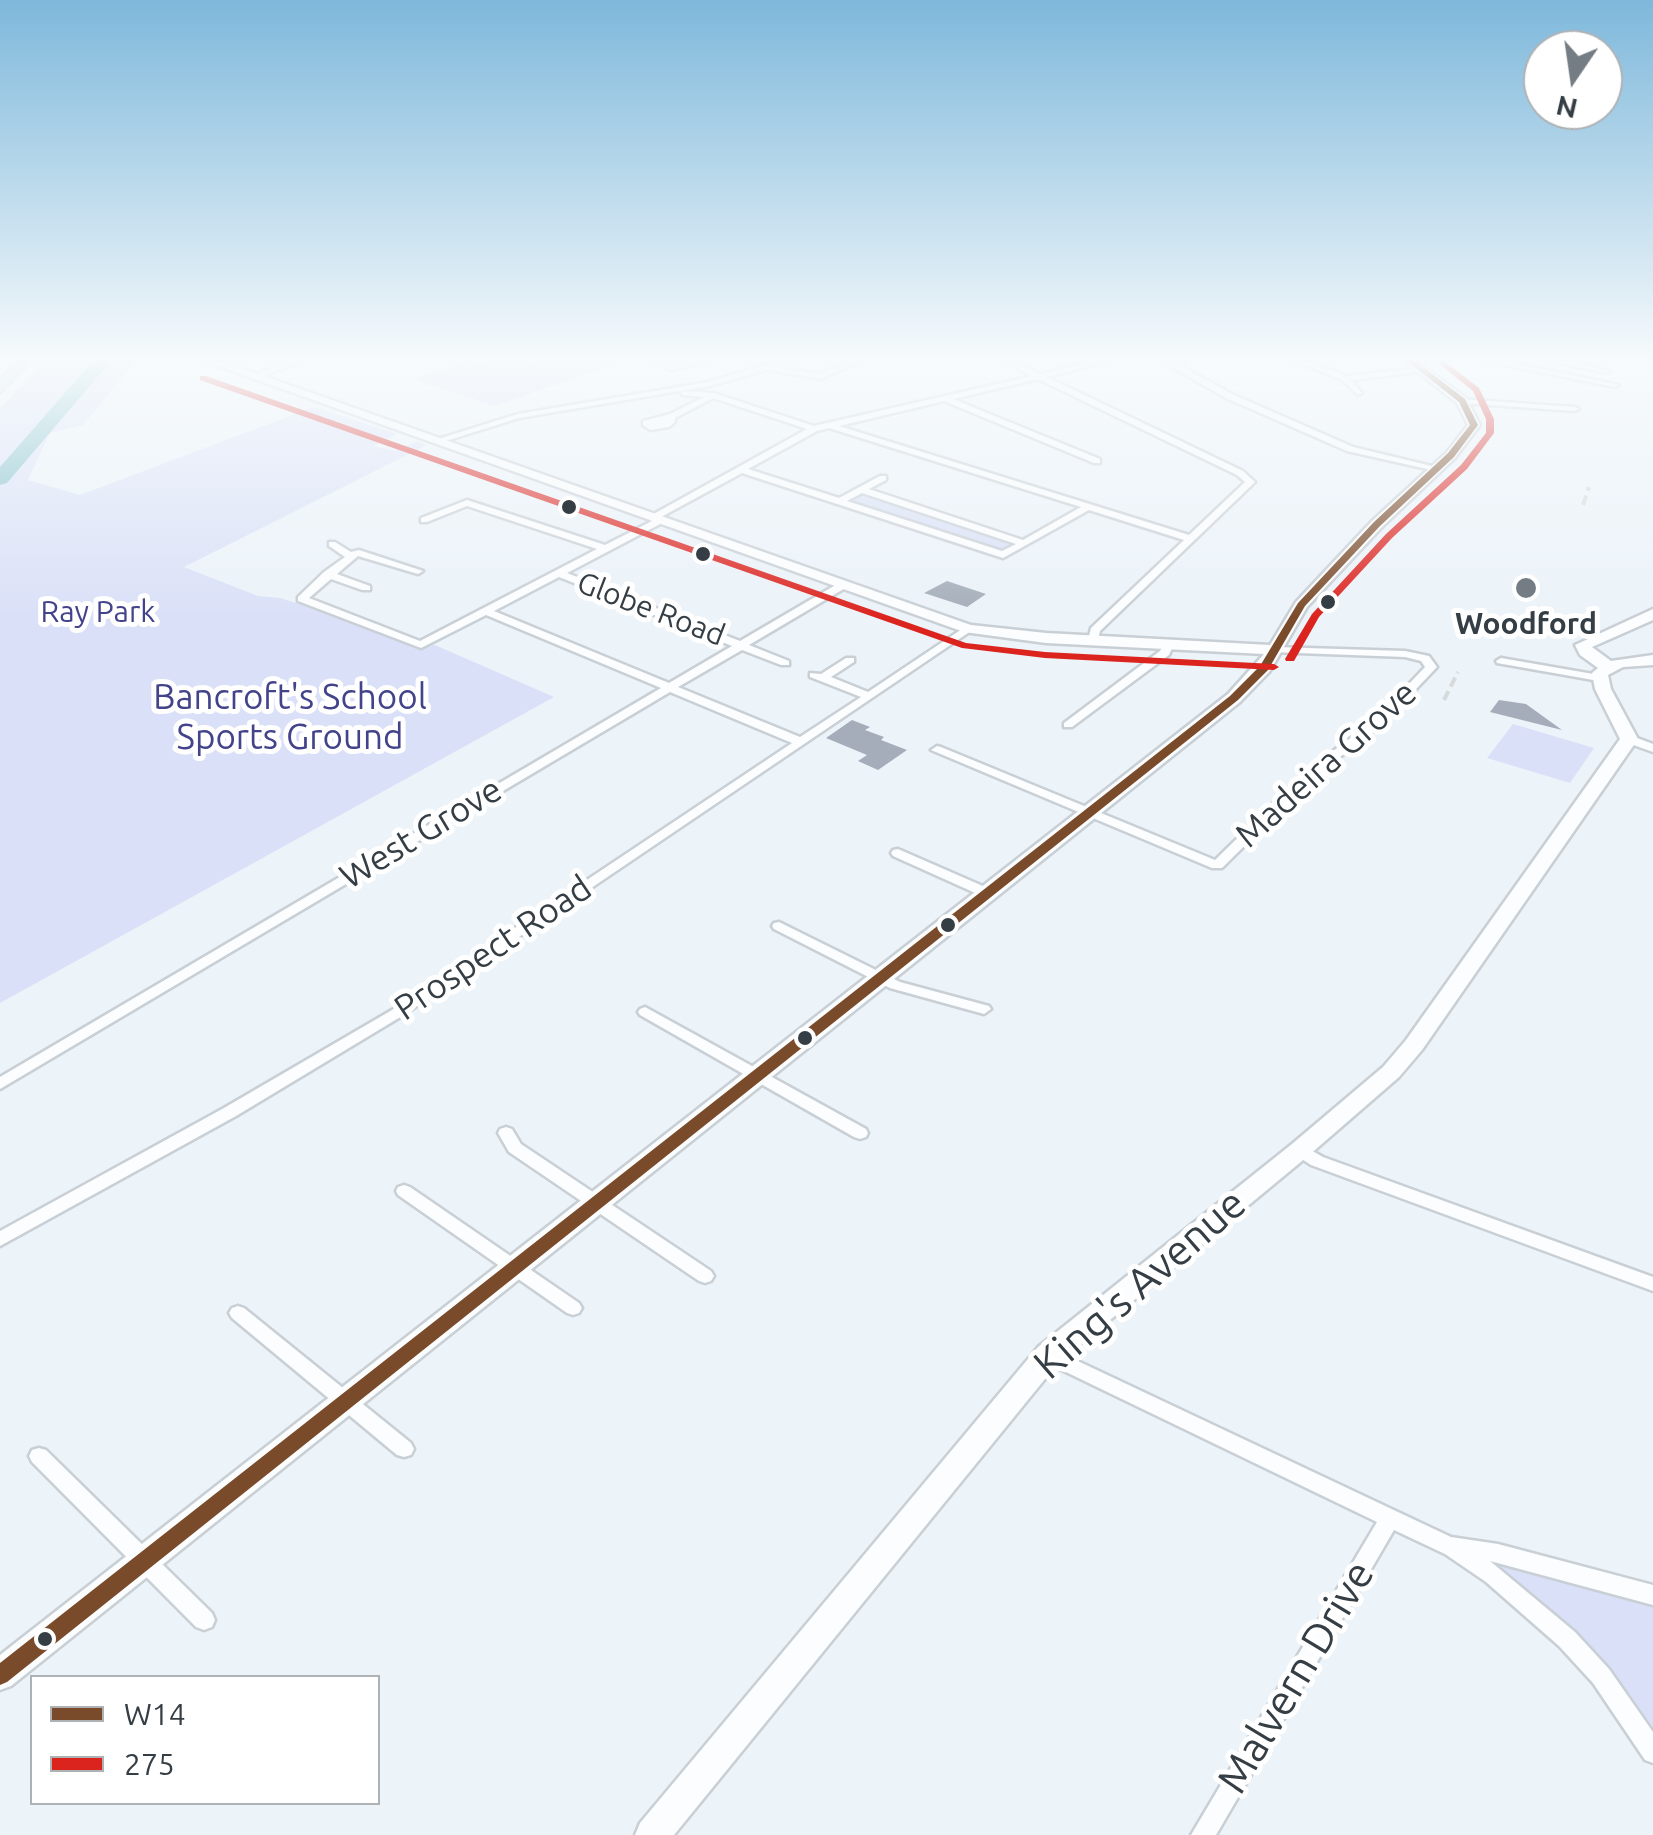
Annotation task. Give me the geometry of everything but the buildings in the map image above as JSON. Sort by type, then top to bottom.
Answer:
[{"type":"street","points":[[452,447],[969,629],[1094,640],[1405,654],[1429,662]]},
{"type":"street","points":[[418,571],[363,552],[350,554],[302,599],[418,645],[561,574],[781,447]]},
{"type":"street","points":[[897,447],[1191,539]]},
{"type":"street","points":[[1060,447],[1097,462]]},
{"type":"street","points":[[1094,640],[1095,630],[1249,480],[1182,447]]},
{"type":"street","points":[[1345,447],[1436,468]]},
{"type":"street","points":[[0,1675],[1234,698],[1275,650],[1300,605],[1454,447]]},
{"type":"street","points":[[740,469],[1000,555],[1088,507]]},
{"type":"street","points":[[839,502],[883,478]]},
{"type":"street","points":[[862,490],[1024,543]]},
{"type":"street","points":[[424,520],[467,503],[606,549]]},
{"type":"street","points":[[332,544],[350,554]]},
{"type":"street","points":[[328,574],[366,588]]},
{"type":"street","name":"Globe Road","points":[[561,574],[785,664]]},
{"type":"street","name":"West Grove","points":[[0,1084],[843,585]]},
{"type":"street","points":[[488,612],[798,741]]},
{"type":"street","points":[[1641,744],[1604,672],[1583,646],[1653,614]]},
{"type":"street","name":"Prospect Road","points":[[0,1240],[230,1112],[412,1004],[969,629]]},
{"type":"street","points":[[1068,725],[1165,653],[1169,644]]},
{"type":"street","points":[[850,660],[818,677],[867,695]]},
{"type":"street","points":[[1501,661],[1604,672],[1651,660]]},
{"type":"street","name":"Madeira Grove","points":[[1086,812],[1213,869],[1311,773],[1378,722],[1429,671],[1429,662]]},
{"type":"street","name":"King's Avenue","points":[[652,1835],[1048,1354],[1391,1072],[1641,744]]},
{"type":"street","points":[[937,750],[1086,812]]},
{"type":"street","points":[[898,853],[986,892]]},
{"type":"street","points":[[779,926],[895,986],[984,1009]]},
{"type":"street","points":[[645,1012],[860,1133]]},
{"type":"street","points":[[506,1133],[514,1148],[704,1276]]},
{"type":"street","points":[[1300,1150],[1318,1161],[1653,1284]]},
{"type":"street","points":[[404,1192],[573,1308]]},
{"type":"street","points":[[238,1312],[404,1449]]},
{"type":"street","points":[[1048,1354],[1449,1546],[1494,1575],[1601,1676],[1653,1752]]},
{"type":"street","points":[[40,1456],[204,1620]]},
{"type":"street","name":"Malvern Drive","points":[[1203,1835],[1389,1520]]},
{"type":"street","points":[[1449,1546],[1498,1553],[1653,1595]]},
{"type":"green space","name":"Bancroft's School Sports Ground","points":[[0,447],[44,447],[28,480],[80,495],[209,447],[376,447],[395,451],[424,447],[184,567],[258,596],[280,598],[437,646],[554,697],[0,1003]]},
{"type":"green space","points":[[863,492],[1011,544],[1002,550],[989,549],[844,501]]},
{"type":"green space","points":[[1513,724],[1594,748],[1570,783],[1487,758]]},
{"type":"green space","points":[[1485,1556],[1653,1604],[1653,1733],[1590,1652],[1487,1564]]},
{"type":"waterway","points":[[0,479],[28,447]]},
{"type":"railway","points":[[1583,505],[1589,487]]},
{"type":"railway","points":[[1444,700],[1458,672]]},
{"type":"transit line","name":"275","points":[[398,447],[965,646],[1045,655],[1274,667]]},
{"type":"transit line","name":"W14","points":[[0,1675],[1234,698],[1264,668],[1301,605],[1457,447]]},
{"type":"transit line","name":"275","points":[[1290,659],[1315,616],[1389,536],[1464,467],[1480,447]]},
{"type":"place","name":"Woodford","points":[[1526,588]]},
{"type":"park label","name":"Ray Park","points":[[98,612]]}]
